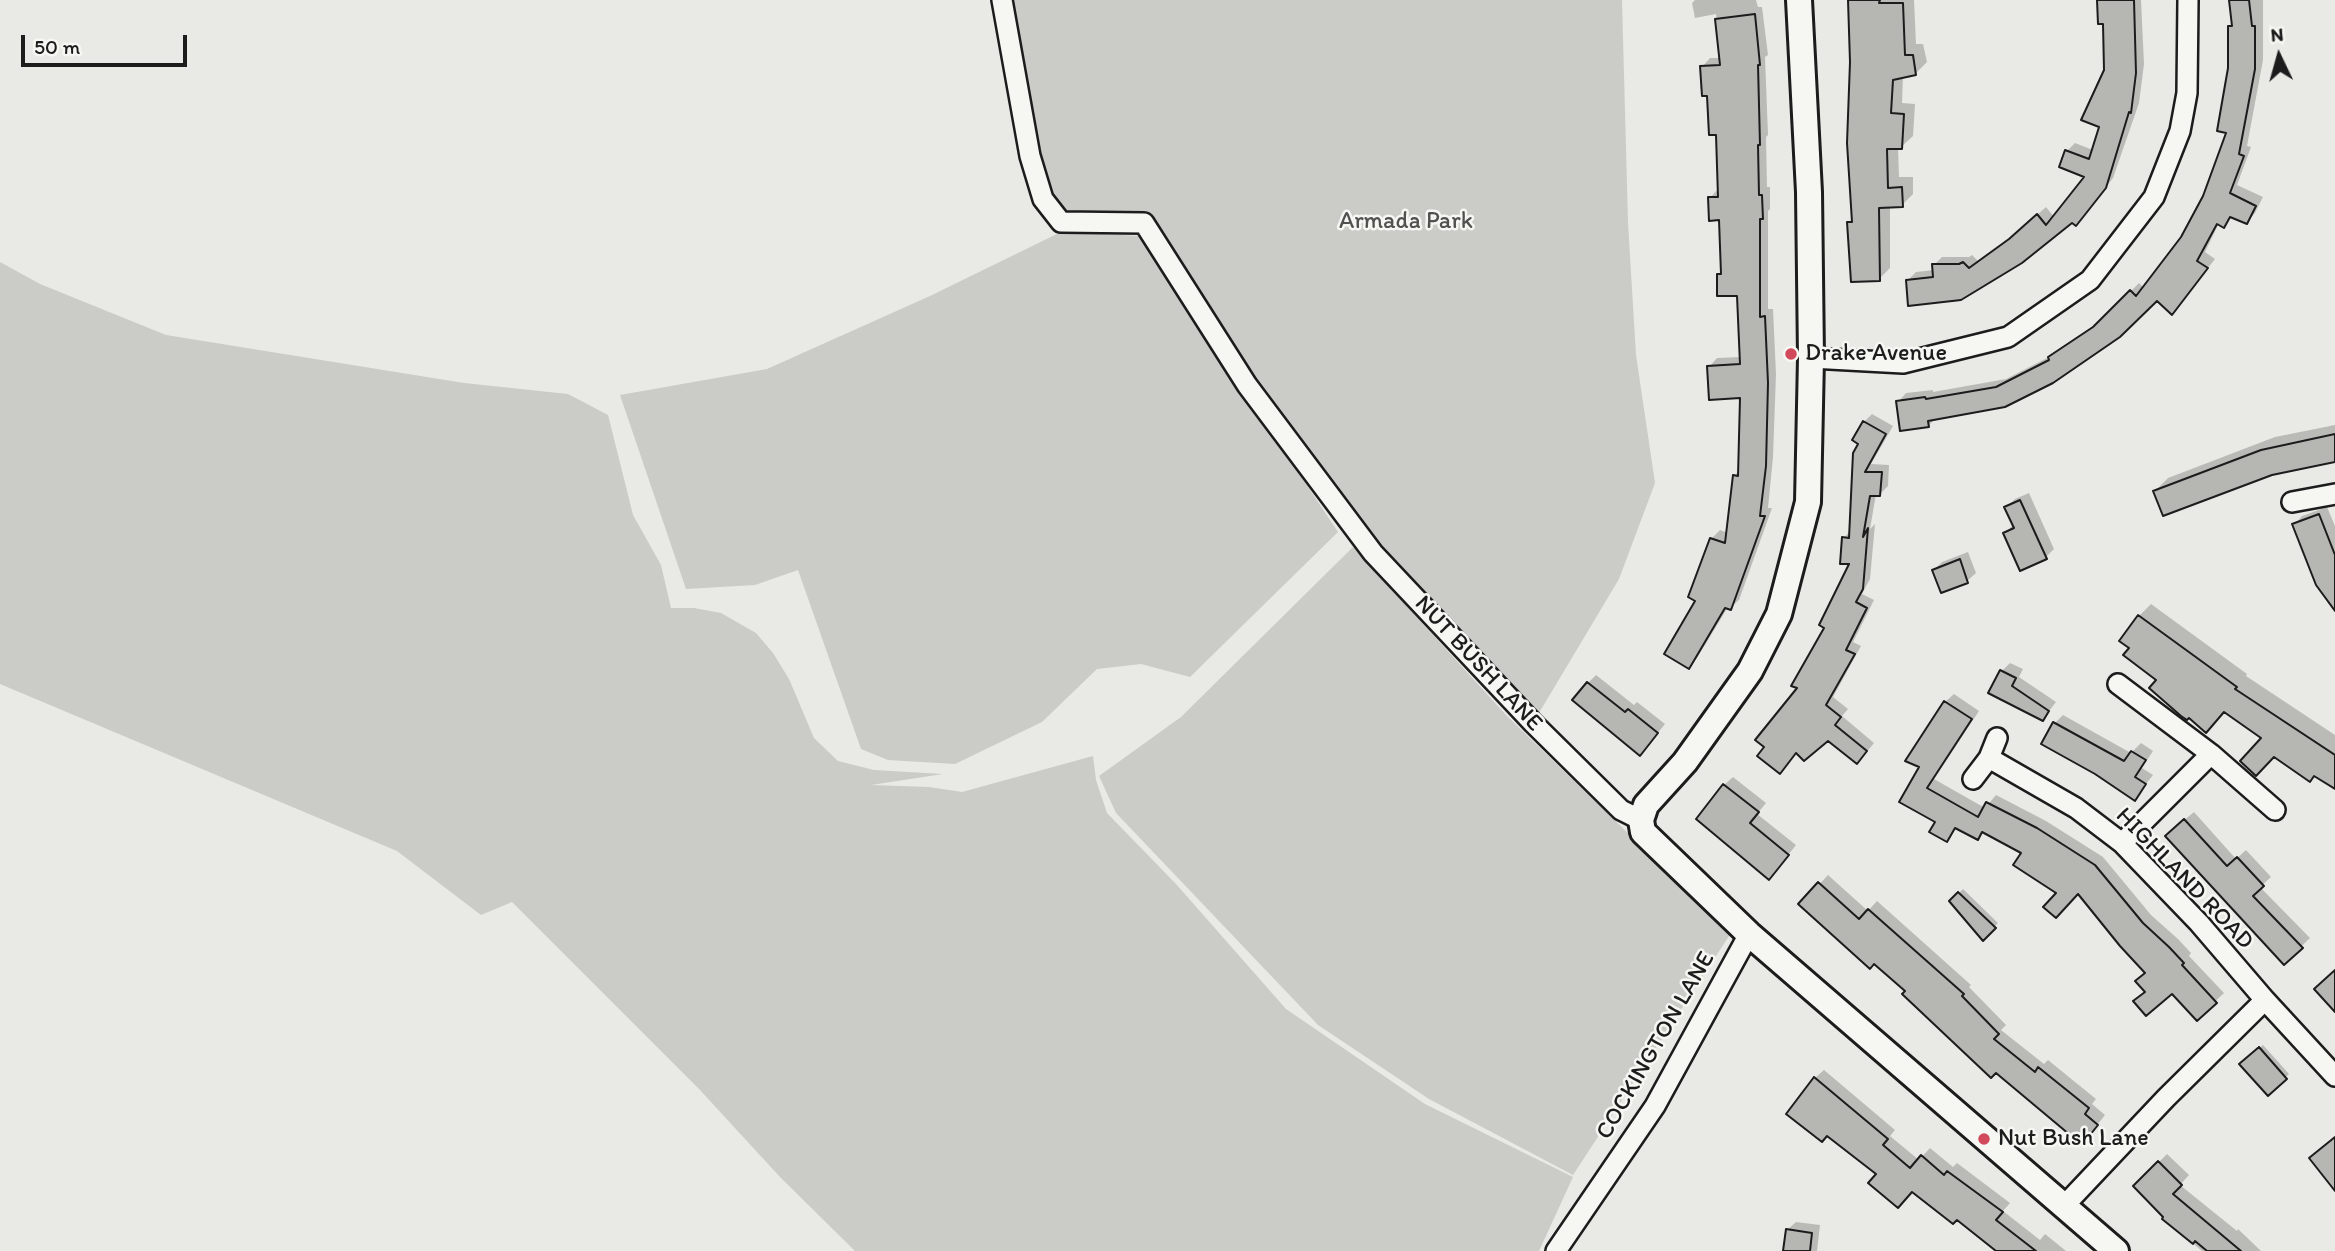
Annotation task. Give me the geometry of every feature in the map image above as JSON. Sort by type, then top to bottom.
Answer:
[{"type":"street","name":"NUT BUSH LANE","points":[[1002,0],[1030,156],[1043,199],[1061,222],[1144,223],[1247,385],[1373,553],[1572,762],[1621,810],[1641,820],[1643,832],[1749,934],[2116,1251]]},
{"type":"street","points":[[1641,820],[1646,805],[1685,762],[1751,671],[1779,614],[1808,502],[1811,358],[1809,192],[1799,0]]},
{"type":"street","points":[[1811,358],[1903,363],[2008,337],[2090,280],[2154,197],[2180,131],[2187,93],[2188,0]]},
{"type":"street","points":[[2292,502],[2335,494]]},
{"type":"street","points":[[2118,684],[2211,754],[2275,810]]},
{"type":"street","points":[[1973,779],[1989,758],[1997,738]]},
{"type":"street","points":[[2122,843],[2211,754]]},
{"type":"street","name":"HIGHLAND ROAD","points":[[1989,758],[2076,808],[2122,843],[2199,923],[2335,1076]]},
{"type":"street","name":"COCKINGTON LANE","points":[[1556,1251],[1655,1106],[1749,934]]},
{"type":"street","points":[[2063,1207],[2166,1098],[2265,1000]]},
{"type":"green space","name":"Armada Park","points":[[1002,0],[1622,0],[1628,223],[1636,355],[1655,483],[1619,579],[1533,723],[1373,553],[1145,223],[1061,222],[1043,199]]},
{"type":"green space","points":[[1061,232],[1141,236],[1338,532],[1190,677],[1141,664],[1097,669],[1042,722],[955,764],[888,760],[861,749],[798,570],[755,585],[686,589],[620,395],[767,369],[930,296]]},
{"type":"green space","points":[[0,262],[40,284],[166,335],[464,383],[568,394],[608,415],[633,515],[661,565],[671,608],[694,608],[721,613],[756,633],[773,653],[789,679],[814,738],[838,761],[874,770],[943,774],[871,785],[929,787],[962,792],[1093,756],[1096,780],[1107,813],[1176,884],[1286,1009],[1425,1104],[1573,1177],[1539,1251],[855,1251],[780,1177],[700,1090],[512,902],[481,915],[397,851],[0,684]]},
{"type":"green space","points":[[1353,547],[1506,715],[1731,933],[1573,1175],[1429,1099],[1318,1025],[1116,813],[1099,776],[1181,717]]},
{"type":"building","points":[[1848,0],[1903,3],[1905,55],[1913,55],[1916,75],[1893,80],[1891,113],[1904,114],[1902,149],[1887,149],[1888,188],[1902,187],[1903,207],[1879,208],[1880,281],[1851,282],[1847,222],[1852,222],[1847,143],[1850,62]]},
{"type":"building","points":[[2097,0],[2134,0],[2136,73],[2131,113],[2129,112],[2106,188],[2076,226],[2072,223],[2022,263],[1961,300],[1908,306],[1906,280],[1933,277],[1932,264],[1963,262],[1969,268],[2009,239],[2037,214],[2046,225],[2084,177],[2059,167],[2065,150],[2089,159],[2099,127],[2081,120],[2104,70],[2103,24],[2098,24]]},
{"type":"building","points":[[2229,0],[2249,0],[2252,26],[2255,26],[2255,69],[2239,154],[2244,156],[2230,193],[2256,206],[2247,224],[2230,217],[2224,228],[2217,224],[2197,261],[2208,268],[2172,315],[2157,301],[2120,337],[2053,383],[2005,407],[1928,421],[1929,427],[1900,431],[1896,401],[1926,399],[1996,387],[2049,360],[2048,357],[2093,327],[2130,290],[2136,296],[2181,237],[2203,196],[2226,133],[2217,131],[2228,68],[2228,26],[2232,26]]},
{"type":"building","points":[[1755,14],[1760,65],[1759,195],[1762,195],[1763,219],[1760,219],[1760,317],[1765,316],[1768,383],[1766,466],[1760,516],[1765,516],[1731,610],[1725,608],[1689,669],[1664,654],[1695,601],[1688,597],[1710,538],[1725,543],[1733,475],[1738,476],[1740,398],[1709,400],[1707,366],[1740,364],[1737,296],[1717,296],[1717,274],[1721,274],[1719,220],[1709,221],[1708,197],[1718,197],[1716,135],[1709,135],[1707,96],[1702,96],[1700,66],[1720,65],[1715,19]]},
{"type":"building","points":[[1863,421],[1886,434],[1865,472],[1882,472],[1880,496],[1870,496],[1863,537],[1868,528],[1863,589],[1856,602],[1867,608],[1846,650],[1855,654],[1826,705],[1841,717],[1835,725],[1867,751],[1857,764],[1828,741],[1804,761],[1796,753],[1780,774],[1757,756],[1764,747],[1755,740],[1797,688],[1791,686],[1824,628],[1819,625],[1849,564],[1840,564],[1842,537],[1849,538],[1853,453],[1858,444],[1852,440]]},
{"type":"building","points":[[2335,434],[2335,462],[2272,475],[2163,516],[2153,491],[2261,450]]},
{"type":"building","points":[[2020,500],[2047,559],[2020,571],[2003,533],[2014,528],[2004,507]]},
{"type":"building","points":[[2319,514],[2335,555],[2335,611],[2316,585],[2292,524]]},
{"type":"building","points":[[1960,559],[1968,583],[1941,593],[1932,570]]},
{"type":"building","points":[[2138,615],[2237,687],[2235,689],[2335,755],[2335,789],[2314,776],[2310,782],[2274,757],[2256,776],[2240,761],[2261,738],[2224,712],[2206,733],[2189,718],[2187,720],[2181,716],[2149,688],[2156,680],[2123,655],[2129,648],[2119,641]]},
{"type":"building","points":[[2000,670],[2016,678],[2012,686],[2049,711],[2043,721],[1988,693]]},
{"type":"building","points":[[1587,682],[1625,712],[1628,709],[1658,733],[1640,756],[1572,700]]},
{"type":"building","points":[[1944,701],[1972,719],[1927,788],[1978,817],[1986,802],[2037,828],[2095,865],[2143,923],[2184,963],[2182,965],[2217,1003],[2197,1021],[2172,994],[2146,1016],[2133,1001],[2145,992],[2135,981],[2145,973],[2078,894],[2056,918],[2043,907],[2056,893],[2013,865],[2021,853],[1982,832],[1978,840],[1955,828],[1947,842],[1929,832],[1935,822],[1899,802],[1919,767],[1905,761]]},
{"type":"building","points":[[2053,722],[2124,761],[2131,751],[2146,760],[2135,777],[2146,784],[2135,801],[2095,774],[2041,744]]},
{"type":"building","points":[[1723,784],[1759,812],[1750,823],[1789,855],[1769,880],[1696,819]]},
{"type":"building","points":[[2184,819],[2227,866],[2237,857],[2264,886],[2253,896],[2303,948],[2284,965],[2165,836]]},
{"type":"building","points":[[1818,882],[1859,919],[1868,909],[1964,994],[1962,996],[1999,1034],[1994,1039],[2035,1072],[2038,1067],[2089,1108],[2085,1114],[2098,1125],[2082,1145],[1996,1073],[1991,1078],[1902,994],[1905,991],[1874,964],[1870,969],[1798,904]]},
{"type":"building","points":[[1958,892],[1996,928],[1983,941],[1949,901]]},
{"type":"building","points":[[2335,970],[2335,1012],[2314,989]]},
{"type":"building","points":[[2259,1047],[2287,1079],[2268,1096],[2239,1064]]},
{"type":"building","points":[[1814,1077],[1888,1139],[1883,1145],[1910,1168],[1921,1155],[1944,1175],[1947,1171],[2003,1212],[1996,1220],[2036,1251],[1996,1251],[1957,1220],[1953,1224],[1912,1192],[1898,1208],[1868,1183],[1876,1174],[1827,1136],[1822,1142],[1786,1114]]},
{"type":"building","points":[[2335,1137],[2335,1191],[2309,1158]]},
{"type":"building","points":[[2158,1161],[2182,1185],[2173,1194],[2241,1251],[2207,1251],[2195,1241],[2193,1244],[2162,1219],[2133,1186]]},
{"type":"building","points":[[1786,1229],[1812,1233],[1810,1251],[1783,1251]]},
{"type":"place","name":"Drake Avenue","points":[[1791,354]]},
{"type":"place","name":"Nut Bush Lane","points":[[1984,1139]]}]
